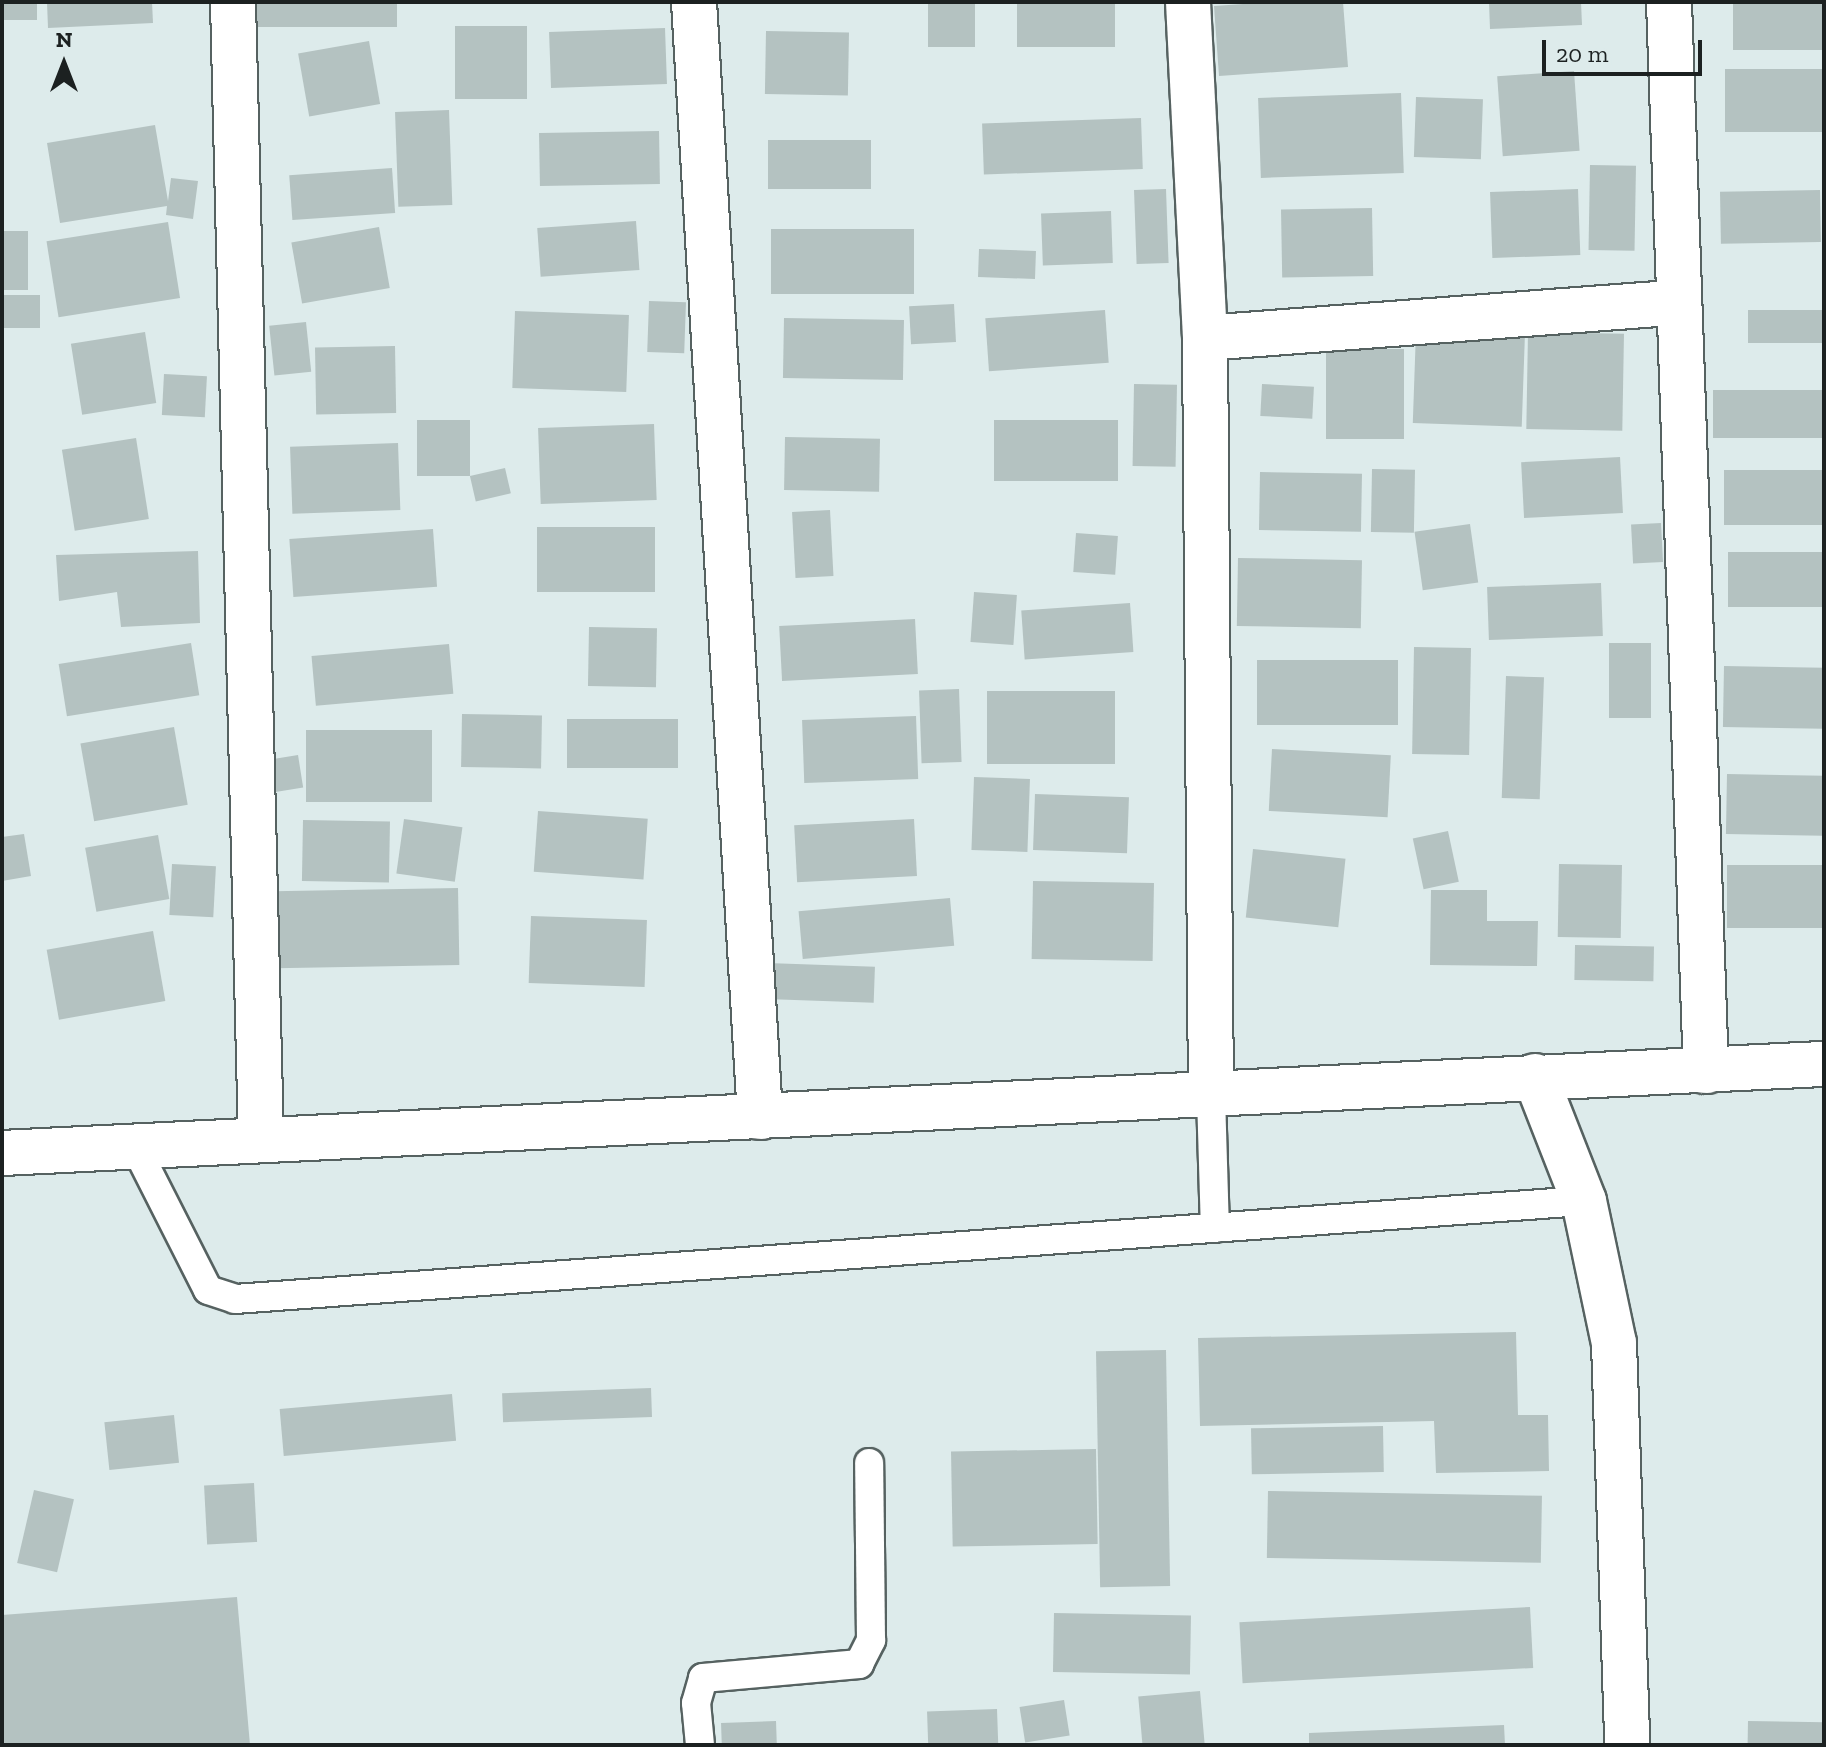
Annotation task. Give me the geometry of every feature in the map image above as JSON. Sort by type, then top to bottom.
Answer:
[{"type":"street","points":[[233,2],[261,1140]]},
{"type":"street","points":[[694,2],[760,1117]]},
{"type":"street","points":[[1188,2],[1205,338],[1211,1096]]},
{"type":"street","points":[[1669,2],[1706,1071]]},
{"type":"street","points":[[1205,338],[1679,302]]},
{"type":"street","points":[[2,1153],[1824,1064]]},
{"type":"street","points":[[1535,1076],[1584,1201],[1614,1343],[1627,1745]]},
{"type":"lane","points":[[1211,1096],[1215,1228]]},
{"type":"lane","points":[[135,1146],[208,1290],[235,1299],[1584,1201]]},
{"type":"lane","points":[[700,1745],[696,1703],[703,1678],[859,1664],[871,1640],[869,1463]]},
{"type":"building","points":[[2,2],[37,2],[37,20],[2,20]]},
{"type":"building","points":[[47,2],[152,2],[153,23],[48,28]]},
{"type":"building","points":[[256,2],[397,2],[397,27],[256,27]]},
{"type":"building","points":[[928,2],[975,2],[975,47],[928,47]]},
{"type":"building","points":[[1017,2],[1115,2],[1115,47],[1017,47]]},
{"type":"building","points":[[1343,2],[1348,67],[1219,76],[1214,6]]},
{"type":"building","points":[[1489,2],[1581,2],[1582,25],[1490,29]]},
{"type":"building","points":[[1733,2],[1824,2],[1824,50],[1733,50]]},
{"type":"building","points":[[455,26],[527,26],[527,99],[455,99]]},
{"type":"building","points":[[665,28],[667,84],[551,88],[549,32]]},
{"type":"building","points":[[766,31],[849,32],[848,95],[765,94]]},
{"type":"building","points":[[369,41],[380,104],[309,117],[298,54]]},
{"type":"building","points":[[1725,69],[1824,69],[1824,132],[1725,132]]},
{"type":"building","points":[[1574,71],[1580,151],[1503,156],[1497,76]]},
{"type":"building","points":[[1401,93],[1404,173],[1261,178],[1258,98]]},
{"type":"building","points":[[1416,97],[1483,99],[1481,159],[1414,157]]},
{"type":"building","points":[[449,110],[452,205],[398,207],[395,112]]},
{"type":"building","points":[[1141,118],[1143,169],[984,175],[982,124]]},
{"type":"building","points":[[155,125],[168,201],[171,178],[198,181],[193,219],[166,215],[167,206],[60,223],[47,143]]},
{"type":"building","points":[[659,131],[660,184],[540,186],[539,133]]},
{"type":"building","points":[[768,140],[871,140],[871,189],[768,189]]},
{"type":"building","points":[[1590,165],[1636,166],[1635,251],[1589,250]]},
{"type":"building","points":[[392,168],[395,213],[292,220],[289,175]]},
{"type":"building","points":[[1166,189],[1169,263],[1137,264],[1134,190]]},
{"type":"building","points":[[1578,189],[1580,255],[1492,258],[1490,192]]},
{"type":"building","points":[[1820,190],[1821,242],[1721,244],[1720,192]]},
{"type":"building","points":[[1372,208],[1373,276],[1282,278],[1281,210]]},
{"type":"building","points":[[1111,211],[1113,263],[1043,265],[1041,213]]},
{"type":"building","points":[[636,221],[639,270],[541,277],[537,228]]},
{"type":"building","points":[[168,222],[180,298],[59,317],[47,241]]},
{"type":"building","points":[[379,227],[390,288],[302,304],[291,242]]},
{"type":"building","points":[[771,229],[914,229],[914,294],[771,294]]},
{"type":"building","points":[[2,231],[28,231],[28,290],[2,290]]},
{"type":"building","points":[[979,249],[1036,251],[1035,279],[978,277]]},
{"type":"building","points":[[2,295],[40,295],[40,328],[2,328]]},
{"type":"building","points":[[649,301],[686,302],[684,353],[647,352]]},
{"type":"building","points":[[954,304],[956,342],[911,344],[909,306]]},
{"type":"building","points":[[1105,310],[1109,363],[989,371],[985,318]]},
{"type":"building","points":[[1748,310],[1824,310],[1824,343],[1748,343]]},
{"type":"building","points":[[515,311],[629,315],[626,392],[512,388]]},
{"type":"building","points":[[784,318],[904,320],[903,380],[783,378]]},
{"type":"building","points":[[306,322],[311,372],[274,376],[269,326]]},
{"type":"building","points":[[1416,331],[1525,335],[1522,427],[1413,423]]},
{"type":"building","points":[[145,332],[156,403],[82,415],[71,344]]},
{"type":"building","points":[[1528,332],[1624,334],[1622,431],[1526,429]]},
{"type":"building","points":[[395,346],[396,413],[316,414],[315,347]]},
{"type":"building","points":[[1326,349],[1404,349],[1404,439],[1326,439]]},
{"type":"building","points":[[164,374],[207,376],[205,417],[162,415]]},
{"type":"building","points":[[1134,384],[1177,385],[1176,467],[1133,466]]},
{"type":"building","points":[[1262,384],[1314,387],[1312,419],[1260,416]]},
{"type":"building","points":[[1713,390],[1824,390],[1824,438],[1713,438]]},
{"type":"building","points":[[417,420],[470,420],[470,476],[417,476]]},
{"type":"building","points":[[994,420],[1118,420],[1118,481],[994,481]]},
{"type":"building","points":[[654,424],[657,500],[541,504],[538,428]]},
{"type":"building","points":[[785,437],[880,439],[879,492],[784,490]]},
{"type":"building","points":[[136,438],[149,519],[75,531],[62,450]]},
{"type":"building","points":[[398,443],[400,510],[292,514],[290,447]]},
{"type":"building","points":[[1620,457],[1623,513],[1524,518],[1521,462]]},
{"type":"building","points":[[505,468],[511,493],[476,501],[470,476]]},
{"type":"building","points":[[1372,469],[1415,470],[1414,533],[1371,532]]},
{"type":"building","points":[[1724,470],[1824,470],[1824,525],[1724,525]]},
{"type":"building","points":[[1260,472],[1362,474],[1361,532],[1259,530]]},
{"type":"building","points":[[830,510],[833,576],[796,578],[792,512]]},
{"type":"building","points":[[1661,523],[1663,562],[1633,564],[1631,525]]},
{"type":"building","points":[[1470,524],[1478,582],[1423,590],[1415,532]]},
{"type":"building","points":[[537,527],[655,527],[655,592],[537,592]]},
{"type":"building","points":[[433,529],[437,587],[293,597],[289,539]]},
{"type":"building","points":[[1076,533],[1118,536],[1115,575],[1073,572]]},
{"type":"building","points":[[198,551],[200,623],[121,627],[117,592],[59,601],[56,555]]},
{"type":"building","points":[[1728,552],[1824,552],[1824,607],[1728,607]]},
{"type":"building","points":[[1238,558],[1362,560],[1361,628],[1237,626]]},
{"type":"building","points":[[1601,583],[1603,636],[1489,640],[1487,587]]},
{"type":"building","points":[[974,592],[1017,595],[1013,645],[971,642]]},
{"type":"building","points":[[1130,603],[1133,652],[1025,659],[1021,611]]},
{"type":"building","points":[[915,619],[918,674],[782,681],[779,626]]},
{"type":"building","points":[[589,627],[657,628],[656,687],[588,686]]},
{"type":"building","points":[[191,643],[199,695],[67,716],[59,664]]},
{"type":"building","points":[[1609,643],[1651,643],[1651,718],[1609,718]]},
{"type":"building","points":[[449,644],[453,694],[316,706],[312,656]]},
{"type":"building","points":[[1414,647],[1471,648],[1469,755],[1412,754]]},
{"type":"building","points":[[1257,660],[1398,660],[1398,725],[1257,725]]},
{"type":"building","points":[[1724,666],[1824,668],[1823,729],[1723,727]]},
{"type":"building","points":[[1506,676],[1544,677],[1540,799],[1502,798]]},
{"type":"building","points":[[959,689],[962,762],[922,763],[919,690]]},
{"type":"building","points":[[987,691],[1115,691],[1115,764],[987,764]]},
{"type":"building","points":[[462,714],[542,715],[541,768],[461,767]]},
{"type":"building","points":[[916,716],[918,779],[804,783],[802,720]]},
{"type":"building","points":[[567,719],[678,719],[678,768],[567,768]]},
{"type":"building","points":[[174,727],[188,805],[94,821],[80,743]]},
{"type":"building","points":[[306,730],[432,730],[432,802],[306,802]]},
{"type":"building","points":[[1272,749],[1391,755],[1388,817],[1269,811]]},
{"type":"building","points":[[298,755],[303,788],[276,792],[270,759]]},
{"type":"building","points":[[1727,774],[1824,776],[1823,836],[1726,834]]},
{"type":"building","points":[[974,777],[1030,779],[1027,852],[971,850]]},
{"type":"building","points":[[1035,794],[1129,797],[1127,853],[1033,850]]},
{"type":"building","points":[[538,811],[648,819],[643,880],[534,872]]},
{"type":"building","points":[[404,819],[462,827],[455,882],[396,873]]},
{"type":"building","points":[[914,819],[917,876],[797,882],[794,825]]},
{"type":"building","points":[[303,820],[390,822],[389,883],[302,881]]},
{"type":"building","points":[[1448,831],[1459,882],[1424,889],[1413,838]]},
{"type":"building","points":[[24,834],[31,876],[2,881],[2,837]]},
{"type":"building","points":[[158,835],[169,899],[96,912],[85,848]]},
{"type":"building","points":[[1253,849],[1345,859],[1338,927],[1246,918]]},
{"type":"building","points":[[172,864],[216,866],[213,917],[169,915]]},
{"type":"building","points":[[1559,864],[1622,865],[1621,938],[1558,937]]},
{"type":"building","points":[[1727,865],[1824,865],[1824,928],[1727,928]]},
{"type":"building","points":[[1033,881],[1154,883],[1153,961],[1032,959]]},
{"type":"building","points":[[458,888],[459,965],[275,968],[274,891]]},
{"type":"building","points":[[1431,890],[1487,890],[1487,921],[1538,921],[1537,966],[1430,965]]},
{"type":"building","points":[[950,898],[954,946],[803,959],[799,911]]},
{"type":"building","points":[[531,916],[647,920],[645,987],[529,983]]},
{"type":"building","points":[[153,931],[165,1001],[59,1020],[47,950]]},
{"type":"building","points":[[1575,945],[1654,946],[1653,981],[1574,980]]},
{"type":"building","points":[[767,963],[875,967],[874,1003],[766,999]]},
{"type":"building","points":[[1516,1332],[1518,1415],[1548,1415],[1549,1471],[1436,1473],[1434,1421],[1200,1426],[1198,1338]]},
{"type":"building","points":[[1166,1350],[1170,1586],[1100,1587],[1096,1351]]},
{"type":"building","points":[[651,1388],[652,1417],[503,1422],[502,1393]]},
{"type":"building","points":[[452,1394],[456,1441],[284,1456],[280,1409]]},
{"type":"building","points":[[174,1415],[179,1463],[109,1470],[104,1422]]},
{"type":"building","points":[[1383,1426],[1384,1472],[1252,1474],[1251,1428]]},
{"type":"building","points":[[1096,1449],[1098,1544],[953,1547],[951,1452]]},
{"type":"building","points":[[254,1483],[257,1542],[207,1545],[204,1486]]},
{"type":"building","points":[[34,1490],[74,1499],[57,1572],[17,1563]]},
{"type":"building","points":[[1268,1491],[1542,1496],[1541,1563],[1267,1558]]},
{"type":"building","points":[[237,1597],[250,1745],[2,1745],[2,1615]]},
{"type":"building","points":[[1530,1607],[1533,1668],[1243,1683],[1239,1622]]},
{"type":"building","points":[[1054,1613],[1191,1615],[1190,1674],[1053,1672]]},
{"type":"building","points":[[1200,1691],[1205,1745],[1142,1745],[1138,1696]]},
{"type":"building","points":[[1064,1700],[1070,1736],[1025,1743],[1020,1707]]},
{"type":"building","points":[[997,1709],[998,1745],[928,1745],[927,1711]]},
{"type":"building","points":[[776,1721],[777,1745],[722,1745],[721,1723]]},
{"type":"building","points":[[1748,1721],[1824,1722],[1824,1745],[1748,1745]]},
{"type":"building","points":[[1504,1725],[1505,1745],[1309,1745],[1309,1733]]}]
